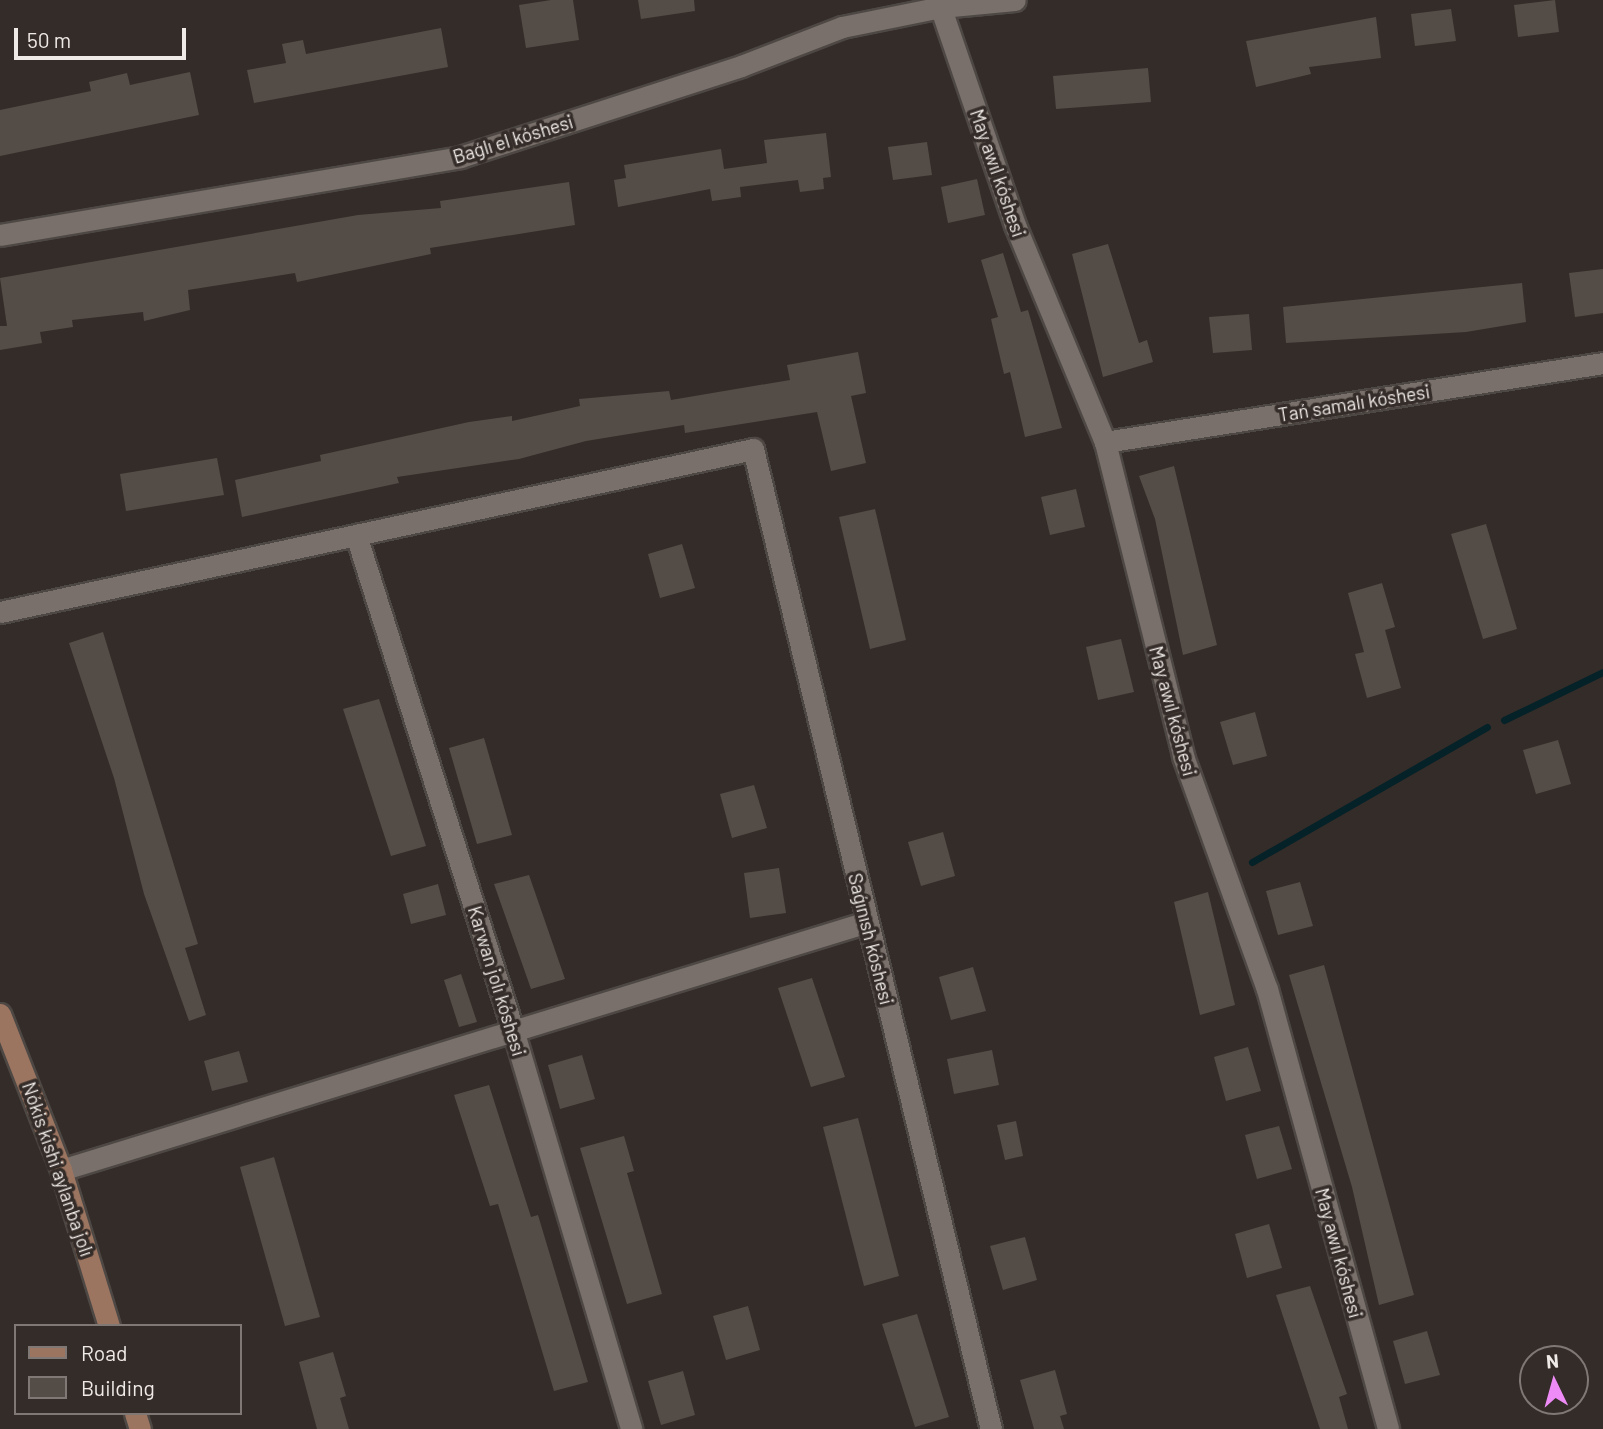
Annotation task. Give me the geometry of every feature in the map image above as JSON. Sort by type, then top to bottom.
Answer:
[{"type":"main road","name":"Nókis kishi aylanba jolı","points":[[0,1014],[61,1170],[108,1324]]},
{"type":"street","name":"Baǵlı el kóshesi","points":[[0,235],[460,157],[741,66],[842,27],[940,3],[1016,0]]},
{"type":"street","name":"May awıl kóshesi","points":[[940,3],[1015,225],[1105,442],[1183,756],[1267,989],[1388,1429]]},
{"type":"street","name":"Tań samalı kóshesi","points":[[1105,442],[1603,363]]},
{"type":"street","name":"Saǵınısh kóshesi","points":[[356,535],[753,449],[991,1429]]},
{"type":"street","points":[[0,611],[356,535]]},
{"type":"street","name":"Karwan jolı kóshesi","points":[[356,535],[514,1033],[631,1429]]},
{"type":"street","points":[[61,1170],[514,1033],[867,922]]},
{"type":"building","points":[[573,0],[579,40],[526,48],[519,5]]},
{"type":"building","points":[[638,0],[694,0],[695,11],[641,19]]},
{"type":"building","points":[[1555,0],[1559,32],[1518,37],[1514,5]]},
{"type":"building","points":[[1451,9],[1456,41],[1415,46],[1411,14]]},
{"type":"building","points":[[1376,17],[1381,58],[1309,67],[1311,74],[1256,87],[1246,41]]},
{"type":"building","points":[[441,28],[448,67],[254,103],[247,70],[286,63],[282,44],[303,40],[306,54]]},
{"type":"building","points":[[1148,68],[1151,102],[1056,109],[1053,76]]},
{"type":"building","points":[[190,72],[199,115],[0,156],[0,110],[91,91],[89,82],[127,73],[130,85]]},
{"type":"building","points":[[826,133],[831,177],[823,178],[824,189],[800,192],[798,180],[740,187],[741,197],[712,201],[710,189],[618,207],[614,180],[626,178],[624,165],[721,149],[724,169],[767,163],[764,140]]},
{"type":"building","points":[[927,142],[932,175],[893,180],[888,147]]},
{"type":"building","points":[[977,179],[985,215],[948,223],[941,187]]},
{"type":"building","points":[[569,182],[575,225],[430,248],[431,254],[297,282],[295,273],[188,290],[190,310],[144,321],[143,312],[72,320],[73,327],[40,332],[42,343],[0,350],[0,326],[7,326],[0,278],[358,215],[441,208],[440,201]]},
{"type":"building","points":[[1108,244],[1139,343],[1147,340],[1153,362],[1103,377],[1072,254]]},
{"type":"building","points":[[1003,253],[1021,312],[1028,310],[1062,428],[1025,437],[1010,372],[1004,374],[991,319],[998,317],[981,260]]},
{"type":"building","points":[[1603,269],[1603,313],[1575,317],[1569,273]]},
{"type":"building","points":[[1522,283],[1526,322],[1466,332],[1286,343],[1283,307]]},
{"type":"building","points":[[1249,314],[1252,350],[1213,353],[1209,317]]},
{"type":"building","points":[[858,352],[866,393],[851,396],[866,463],[831,471],[817,412],[685,433],[684,425],[586,441],[519,459],[397,477],[399,483],[242,517],[235,480],[321,461],[320,455],[469,422],[512,416],[512,421],[580,406],[579,399],[669,391],[671,400],[790,380],[787,365]]},
{"type":"building","points":[[217,458],[224,495],[126,511],[120,474]]},
{"type":"building","points":[[1174,466],[1217,645],[1183,655],[1155,519],[1139,476]]},
{"type":"building","points":[[1076,489],[1085,527],[1050,535],[1041,497]]},
{"type":"building","points":[[875,509],[906,640],[870,649],[839,517]]},
{"type":"building","points":[[1486,524],[1517,629],[1483,639],[1451,534]]},
{"type":"building","points":[[682,544],[695,588],[660,598],[648,554]]},
{"type":"building","points":[[1382,583],[1395,627],[1385,630],[1401,688],[1367,698],[1355,654],[1364,652],[1348,593]]},
{"type":"building","points":[[103,632],[198,944],[185,948],[206,1015],[189,1021],[144,894],[114,778],[69,643]]},
{"type":"building","points":[[1121,639],[1134,692],[1098,700],[1086,647]]},
{"type":"building","points":[[379,699],[426,846],[391,856],[343,709]]},
{"type":"building","points":[[1255,712],[1267,756],[1233,765],[1220,722]]},
{"type":"building","points":[[484,738],[512,835],[477,844],[449,748]]},
{"type":"building","points":[[1558,740],[1571,784],[1536,794],[1523,750]]},
{"type":"building","points":[[754,785],[767,828],[732,838],[720,794]]},
{"type":"building","points":[[943,832],[955,876],[921,886],[908,842]]},
{"type":"building","points":[[779,868],[786,913],[750,918],[744,873]]},
{"type":"building","points":[[529,875],[565,979],[531,989],[494,884]]},
{"type":"building","points":[[1300,882],[1313,926],[1278,935],[1266,891]]},
{"type":"building","points":[[438,884],[446,915],[411,924],[403,894]]},
{"type":"building","points":[[1208,892],[1235,1005],[1200,1015],[1174,902]]},
{"type":"building","points":[[1324,965],[1414,1295],[1379,1305],[1352,1187],[1289,975]]},
{"type":"building","points":[[973,967],[986,1011],[951,1020],[939,977]]},
{"type":"building","points":[[461,974],[477,1022],[459,1027],[444,980]]},
{"type":"building","points":[[812,978],[845,1077],[811,1087],[778,988]]},
{"type":"building","points":[[1248,1047],[1261,1091],[1226,1101],[1214,1057]]},
{"type":"building","points":[[992,1050],[999,1085],[954,1094],[947,1059]]},
{"type":"building","points":[[239,1051],[248,1082],[212,1091],[204,1061]]},
{"type":"building","points":[[582,1055],[595,1099],[560,1109],[548,1065]]},
{"type":"building","points":[[489,1085],[531,1217],[538,1215],[588,1382],[554,1391],[498,1204],[490,1206],[454,1095]]},
{"type":"building","points":[[858,1118],[899,1276],[864,1286],[823,1127]]},
{"type":"building","points":[[1016,1121],[1023,1156],[1005,1160],[997,1125]]},
{"type":"building","points":[[1279,1126],[1292,1169],[1257,1179],[1245,1135]]},
{"type":"building","points":[[624,1136],[634,1171],[627,1173],[662,1294],[627,1304],[580,1148]]},
{"type":"building","points":[[274,1157],[320,1317],[285,1326],[240,1167]]},
{"type":"building","points":[[1269,1224],[1282,1268],[1247,1278],[1235,1234]]},
{"type":"building","points":[[1025,1237],[1037,1280],[1003,1290],[990,1246]]},
{"type":"building","points":[[1310,1286],[1347,1394],[1339,1397],[1348,1429],[1320,1429],[1276,1295]]},
{"type":"building","points":[[748,1306],[760,1350],[726,1360],[713,1316]]},
{"type":"building","points":[[917,1314],[949,1417],[915,1427],[882,1324]]},
{"type":"building","points":[[1427,1331],[1440,1375],[1405,1384],[1393,1341]]},
{"type":"building","points":[[333,1352],[346,1396],[340,1398],[349,1429],[317,1429],[299,1362]]},
{"type":"building","points":[[1055,1370],[1067,1414],[1060,1416],[1064,1429],[1034,1429],[1020,1380]]},
{"type":"building","points":[[683,1371],[695,1415],[661,1425],[648,1381]]},
{"type":"waterway","points":[[1504,720],[1603,672]]},
{"type":"waterway","points":[[1252,862],[1487,727]]}]
